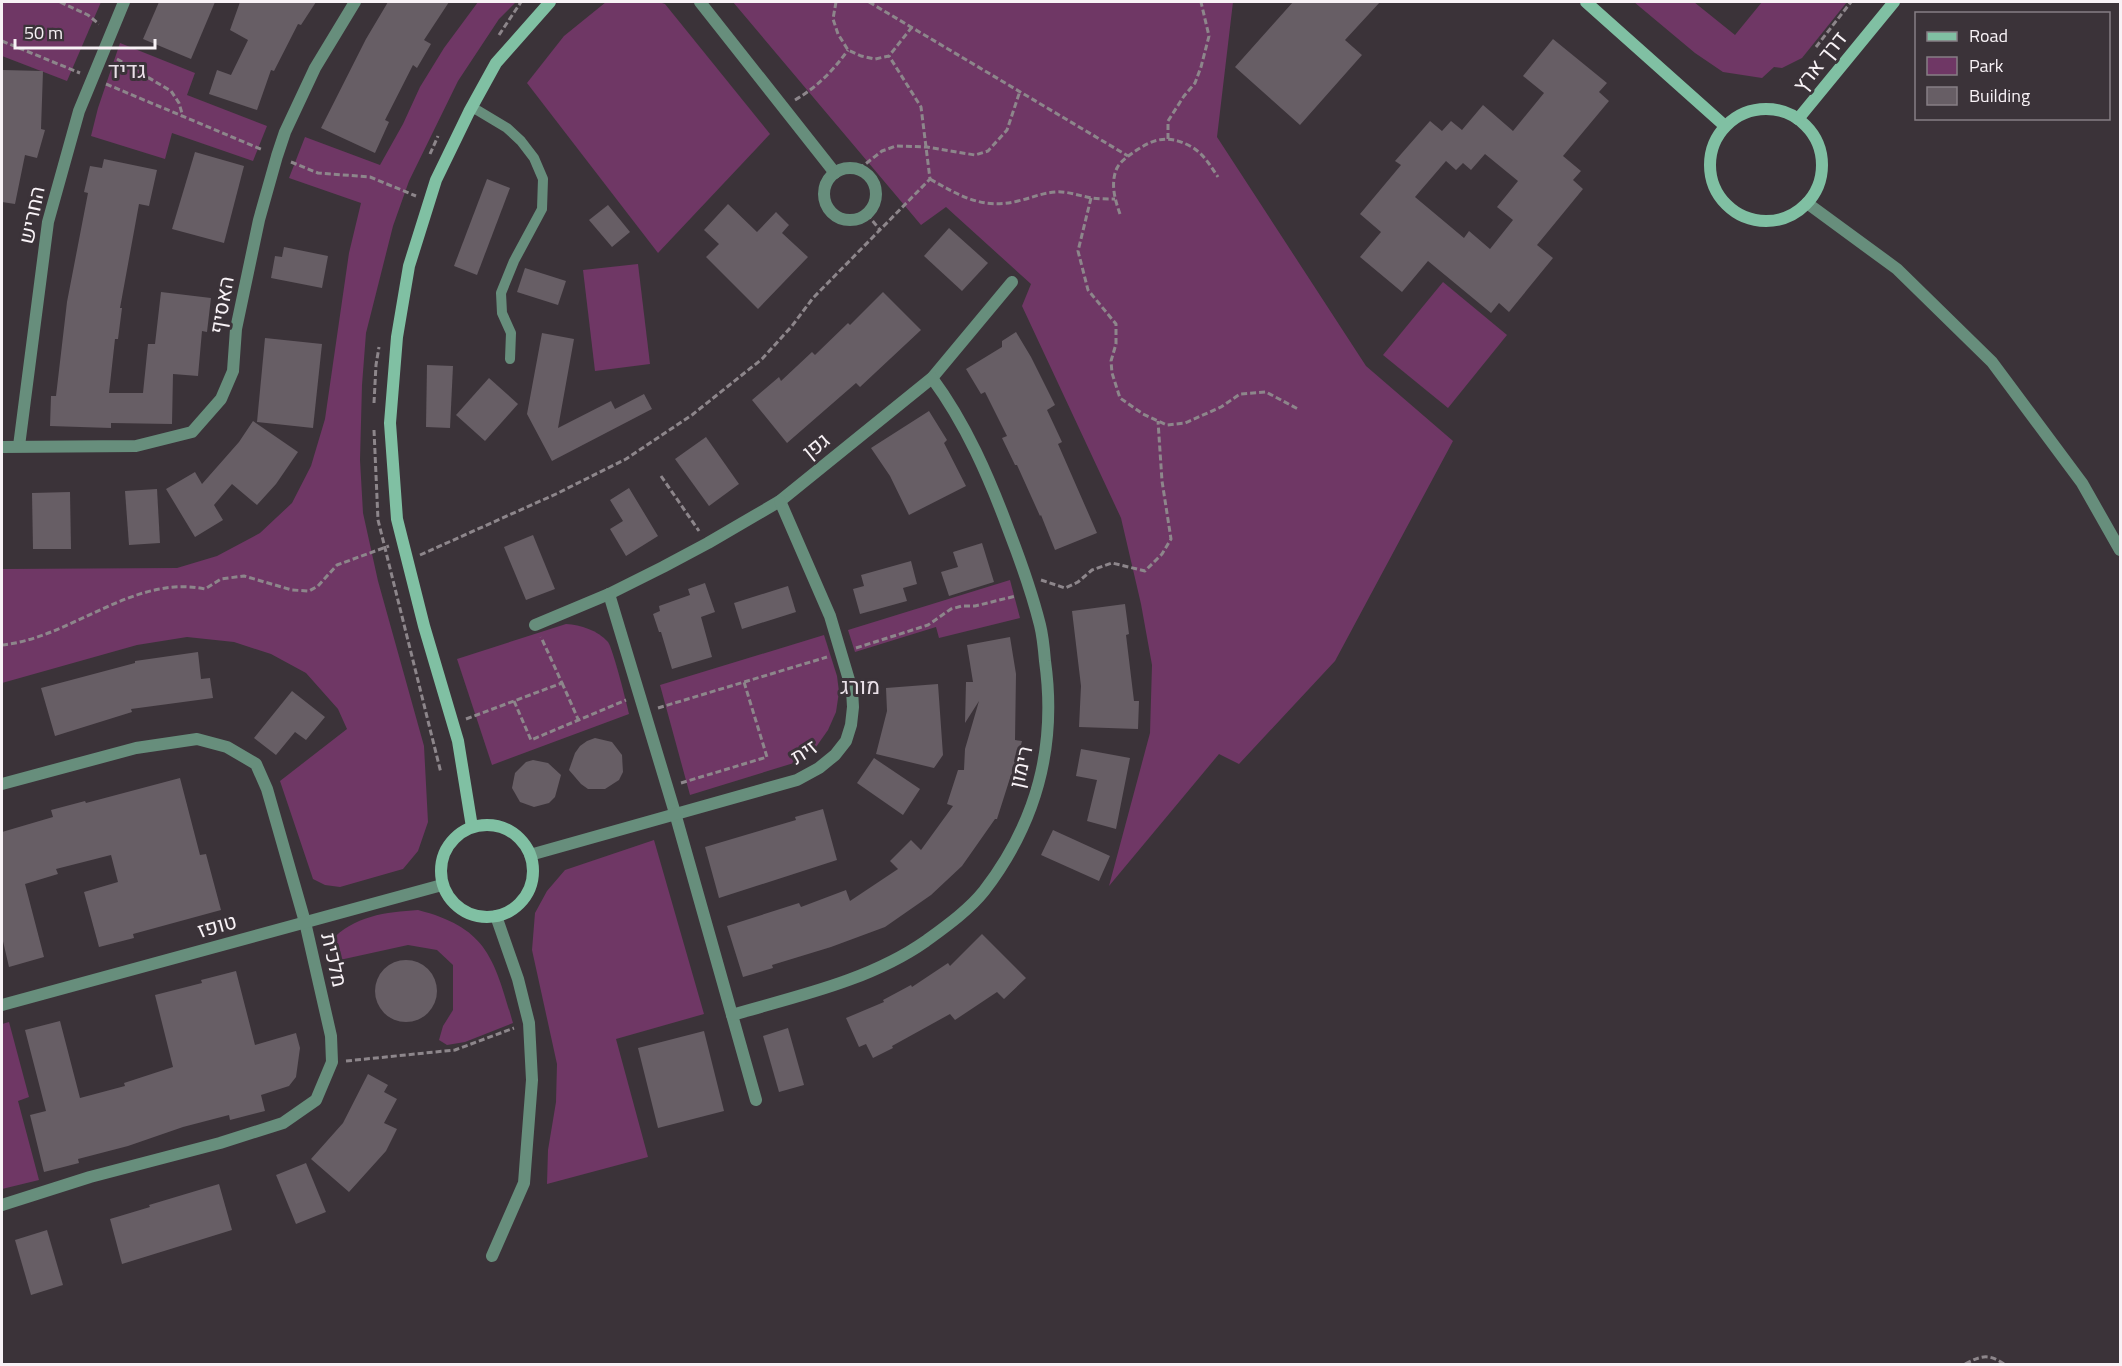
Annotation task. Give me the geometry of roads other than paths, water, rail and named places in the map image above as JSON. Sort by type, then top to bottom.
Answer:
[{"type":"street","name":"החריש","points":[[19,446],[48,222],[79,111],[124,2]]},
{"type":"street","name":"האסיף","points":[[2,447],[136,446],[192,432],[221,399],[233,371],[236,330],[259,220],[285,132],[315,68],[355,2]]},
{"type":"street","points":[[472,827],[458,741],[397,519],[390,423],[396,348],[409,266],[436,180],[496,63],[550,2]]},
{"type":"street","points":[[700,2],[835,173]]},
{"type":"street","points":[[1586,2],[1725,126]]},
{"type":"street","name":"דרך ארץ","points":[[1798,119],[1894,2]]},
{"type":"street","points":[[1769,109],[1784,112],[1798,119],[1812,132],[1820,149],[1822,169],[1817,187],[1807,203],[1790,215],[1769,221],[1742,216],[1730,208],[1721,198],[1712,181],[1710,161],[1715,142],[1725,126],[1753,110],[1769,109]]},
{"type":"street","points":[[850,168],[859,169],[867,174],[877,191],[876,200],[867,214],[857,220],[849,220],[838,218],[831,213],[824,199],[824,192],[826,183],[835,173],[850,168]]},
{"type":"street","points":[[1807,203],[1897,269],[1992,362],[2082,483],[2121,550]]},
{"type":"street","name":"גפן","points":[[535,625],[609,594],[708,543],[780,501],[932,378],[1012,282]]},
{"type":"street","name":"רימון","points":[[732,1015],[831,987],[884,965],[924,942],[982,892],[1019,837],[1035,799],[1044,765],[1049,729],[1041,627],[1026,574],[990,479],[949,401],[932,378]]},
{"type":"street","name":"זית","points":[[530,855],[796,780],[819,768],[836,755],[846,741],[851,725],[852,690],[830,616],[780,501]]},
{"type":"street","points":[[609,594],[675,813],[756,1100]]},
{"type":"street","name":"מלכית","points":[[2,784],[136,748],[196,740],[227,747],[256,764],[267,789],[305,922],[331,1036],[332,1062],[316,1101],[284,1123],[220,1143],[90,1177],[2,1205]]},
{"type":"street","points":[[494,825],[507,829],[521,840],[530,855],[533,875],[528,891],[518,905],[496,916],[481,917],[466,912],[455,905],[442,885],[441,865],[446,849],[458,835],[472,827],[494,825]]},
{"type":"street","name":"טופז","points":[[2,1005],[442,885]]},
{"type":"street","points":[[492,1256],[524,1183],[532,1080],[529,1023],[518,979],[496,916]]},
{"type":"lane","points":[[472,107],[507,128],[521,141],[534,158],[543,179],[542,209],[514,261],[501,293],[502,313],[512,333],[510,359]]},
{"type":"district","name":"גדיד","points":[[127,70]]},
{"type":"district","name":"מורג","points":[[860,686]]}]
